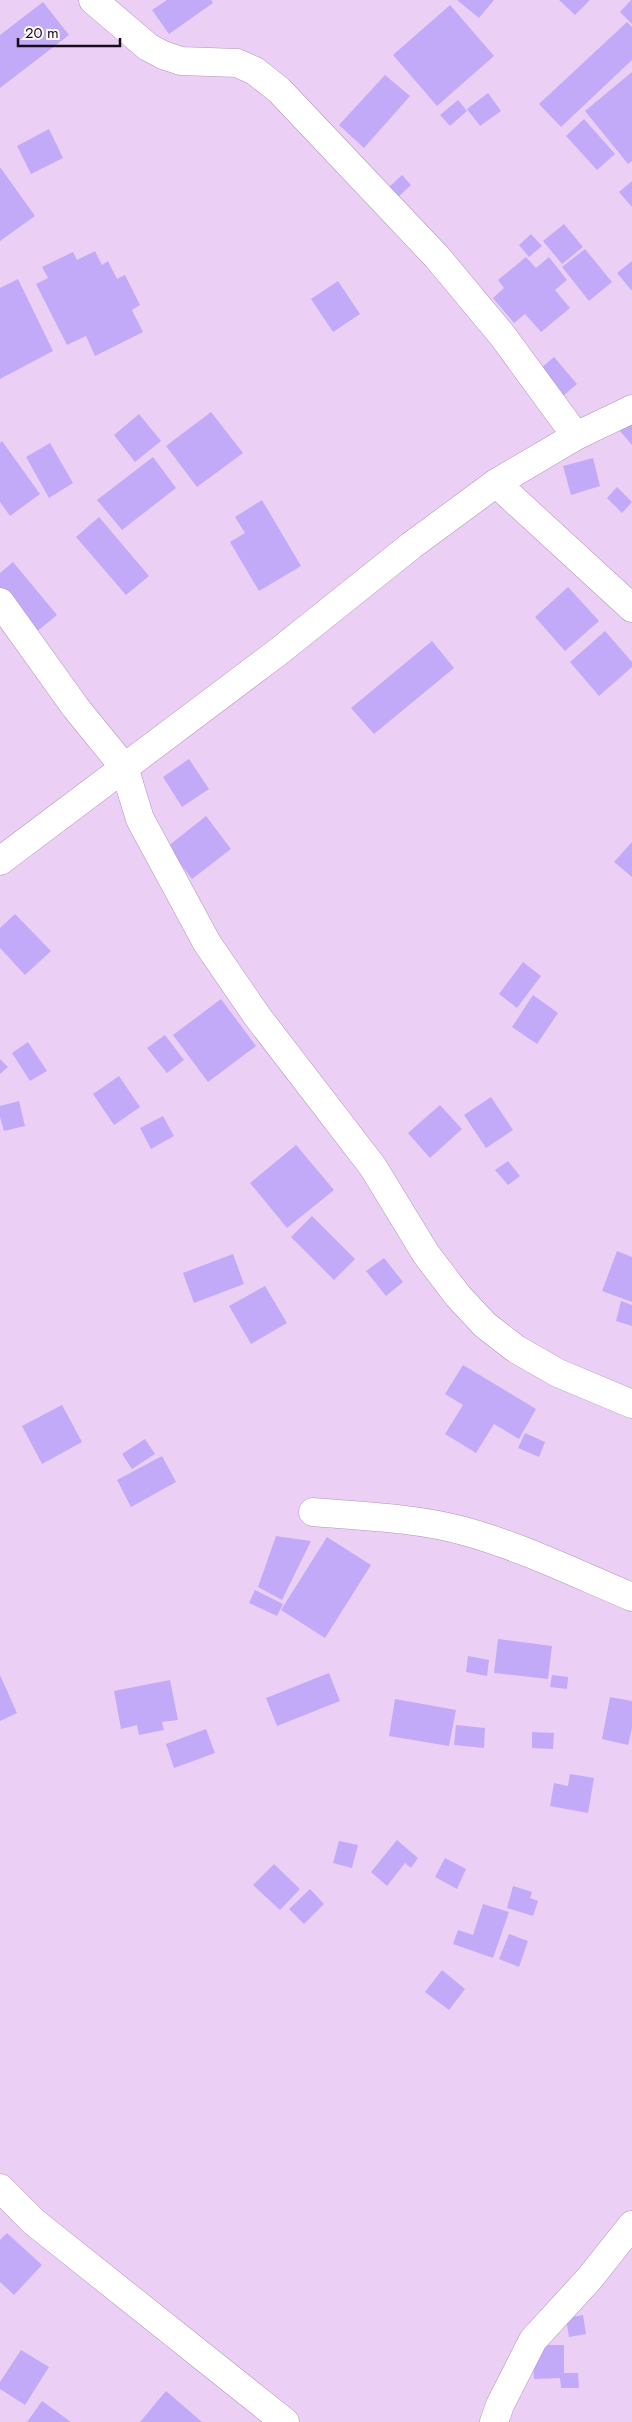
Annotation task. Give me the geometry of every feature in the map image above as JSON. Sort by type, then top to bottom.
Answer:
[{"type":"street","points":[[93,0],[148,47],[163,55],[181,61],[236,63],[255,70],[278,90],[437,257],[502,335],[576,436]]},
{"type":"street","points":[[0,861],[278,652],[412,545],[496,483],[576,436],[632,409]]},
{"type":"street","points":[[496,483],[632,608]]},
{"type":"street","points":[[0,602],[76,708],[124,767],[140,819],[206,943],[257,1016],[373,1167],[426,1254],[458,1296],[485,1325],[516,1349],[558,1373],[632,1404]]},
{"type":"street","points":[[312,1512],[382,1518],[462,1530],[498,1541],[632,1597]]},
{"type":"street","points":[[0,2188],[34,2222],[285,2422]]},
{"type":"street","points":[[494,2422],[500,2405],[534,2340],[589,2279],[632,2225]]},
{"type":"building","points":[[167,0],[211,0],[213,3],[169,34],[152,10]]},
{"type":"building","points":[[457,0],[494,0],[479,18]]},
{"type":"building","points":[[559,0],[590,0],[575,15]]},
{"type":"building","points":[[632,0],[632,24],[620,12]]},
{"type":"building","points":[[43,2],[69,35],[0,88],[0,35]]},
{"type":"building","points":[[450,5],[494,56],[437,106],[393,55]]},
{"type":"building","points":[[627,22],[632,27],[632,60],[561,127],[539,104]]},
{"type":"building","points":[[632,72],[632,161],[628,164],[585,111]]},
{"type":"building","points":[[385,75],[410,96],[364,148],[339,125]]},
{"type":"building","points":[[488,93],[501,111],[480,126],[467,109]]},
{"type":"building","points":[[458,100],[467,111],[450,126],[440,115]]},
{"type":"building","points":[[584,119],[615,154],[597,170],[566,136]]},
{"type":"building","points":[[49,129],[63,158],[31,174],[17,146]]},
{"type":"building","points":[[0,167],[35,216],[0,241]]},
{"type":"building","points":[[402,175],[411,185],[396,199],[387,189]]},
{"type":"building","points":[[632,181],[632,207],[619,192]]},
{"type":"building","points":[[564,224],[583,247],[562,264],[543,241]]},
{"type":"building","points":[[531,234],[542,246],[529,257],[519,245]]},
{"type":"building","points":[[585,249],[612,282],[589,301],[562,267]]},
{"type":"building","points":[[95,251],[102,265],[108,261],[117,279],[125,275],[140,305],[132,310],[143,332],[95,356],[86,336],[67,345],[36,284],[48,278],[42,267],[73,252],[77,260]]},
{"type":"building","points":[[526,257],[536,268],[549,257],[567,280],[555,290],[570,308],[541,332],[525,314],[514,323],[493,298],[504,288],[498,280]]},
{"type":"building","points":[[632,261],[632,291],[617,273]]},
{"type":"building","points":[[18,279],[53,351],[0,379],[0,288]]},
{"type":"building","points":[[338,281],[360,314],[333,332],[311,299]]},
{"type":"building","points":[[554,357],[577,384],[557,401],[534,374]]},
{"type":"building","points":[[211,412],[243,453],[197,487],[166,446]]},
{"type":"building","points":[[139,414],[161,441],[135,462],[114,435]]},
{"type":"building","points":[[632,419],[632,445],[619,430]]},
{"type":"building","points":[[2,441],[40,494],[10,516],[0,502],[0,443]]},
{"type":"building","points":[[50,443],[73,483],[49,498],[26,457]]},
{"type":"building","points":[[153,457],[176,488],[122,530],[97,500]]},
{"type":"building","points":[[593,458],[600,486],[571,495],[563,466]]},
{"type":"building","points":[[617,487],[632,502],[622,513],[607,498]]},
{"type":"building","points":[[262,500],[301,566],[259,591],[230,542],[245,533],[235,517]]},
{"type":"building","points":[[99,517],[149,576],[126,595],[76,537]]},
{"type":"building","points":[[13,562],[57,615],[34,634],[0,594],[0,573]]},
{"type":"building","points":[[568,587],[599,621],[565,651],[535,617]]},
{"type":"building","points":[[605,631],[632,662],[632,667],[599,696],[570,662]]},
{"type":"building","points":[[432,641],[454,668],[374,734],[351,708]]},
{"type":"building","points":[[189,759],[209,789],[182,807],[163,777]]},
{"type":"building","points":[[206,816],[231,849],[192,879],[167,847]]},
{"type":"building","points":[[632,842],[632,877],[614,862]]},
{"type":"building","points":[[15,914],[51,951],[25,975],[0,948],[0,928]]},
{"type":"building","points":[[523,962],[541,976],[517,1008],[499,994]]},
{"type":"building","points":[[533,995],[558,1013],[537,1044],[512,1027]]},
{"type":"building","points":[[221,999],[256,1046],[208,1082],[173,1035]]},
{"type":"building","points":[[165,1035],[184,1060],[167,1073],[147,1048]]},
{"type":"building","points":[[28,1042],[47,1071],[30,1081],[12,1053]]},
{"type":"building","points":[[0,1059],[8,1067],[0,1074]]},
{"type":"building","points":[[119,1076],[140,1107],[114,1125],[93,1094]]},
{"type":"building","points":[[491,1097],[513,1130],[486,1148],[464,1115]]},
{"type":"building","points":[[19,1101],[25,1126],[4,1131],[0,1117],[0,1106]]},
{"type":"building","points":[[440,1105],[462,1129],[430,1158],[408,1133]]},
{"type":"building","points":[[163,1116],[174,1136],[151,1149],[140,1128]]},
{"type":"building","points":[[296,1145],[334,1190],[287,1228],[250,1183]]},
{"type":"building","points":[[508,1161],[520,1176],[508,1185],[495,1170]]},
{"type":"building","points":[[312,1216],[355,1259],[334,1280],[291,1237]]},
{"type":"building","points":[[617,1251],[632,1257],[632,1302],[602,1291]]},
{"type":"building","points":[[233,1254],[244,1284],[194,1303],[183,1273]]},
{"type":"building","points":[[384,1258],[403,1282],[386,1296],[366,1271]]},
{"type":"building","points":[[265,1286],[287,1323],[251,1344],[229,1306]]},
{"type":"building","points":[[621,1301],[632,1305],[632,1326],[616,1321]]},
{"type":"building","points":[[463,1365],[536,1409],[519,1439],[494,1424],[476,1453],[445,1434],[463,1405],[445,1394]]},
{"type":"building","points":[[62,1405],[82,1442],[42,1464],[22,1426]]},
{"type":"building","points":[[525,1433],[545,1442],[539,1457],[518,1448]]},
{"type":"building","points":[[145,1439],[155,1454],[132,1469],[122,1454]]},
{"type":"building","points":[[162,1456],[176,1482],[131,1507],[117,1480]]},
{"type":"building","points":[[276,1536],[311,1541],[282,1600],[258,1587]]},
{"type":"building","points":[[327,1537],[371,1565],[325,1638],[281,1610]]},
{"type":"building","points":[[255,1590],[283,1604],[277,1616],[249,1603]]},
{"type":"building","points":[[498,1639],[552,1646],[548,1679],[494,1673]]},
{"type":"building","points":[[468,1656],[489,1660],[487,1676],[466,1672]]},
{"type":"building","points":[[329,1673],[340,1701],[277,1726],[266,1698]]},
{"type":"building","points":[[0,1675],[17,1713],[0,1721]]},
{"type":"building","points":[[552,1675],[568,1677],[567,1689],[550,1687]]},
{"type":"building","points":[[170,1680],[178,1720],[162,1722],[164,1730],[139,1735],[137,1725],[121,1729],[114,1691]]},
{"type":"building","points":[[610,1697],[632,1701],[632,1728],[628,1745],[602,1739]]},
{"type":"building","points":[[395,1699],[456,1710],[449,1746],[389,1736]]},
{"type":"building","points":[[456,1725],[485,1728],[484,1748],[454,1745]]},
{"type":"building","points":[[206,1729],[215,1753],[174,1768],[166,1744]]},
{"type":"building","points":[[532,1732],[554,1733],[553,1749],[532,1748]]},
{"type":"building","points":[[570,1774],[594,1778],[588,1813],[550,1806],[554,1783],[568,1786]]},
{"type":"building","points":[[397,1840],[418,1858],[411,1868],[405,1863],[387,1886],[371,1872]]},
{"type":"building","points":[[339,1841],[358,1845],[352,1868],[333,1863]]},
{"type":"building","points":[[445,1858],[466,1869],[457,1889],[435,1877]]},
{"type":"building","points":[[274,1864],[300,1889],[280,1910],[253,1885]]},
{"type":"building","points":[[513,1886],[532,1892],[530,1898],[538,1901],[533,1916],[507,1908]]},
{"type":"building","points":[[310,1889],[324,1904],[304,1924],[289,1909]]},
{"type":"building","points":[[483,1904],[509,1912],[493,1958],[453,1944],[458,1930],[473,1935]]},
{"type":"building","points":[[509,1934],[528,1941],[519,1967],[499,1959]]},
{"type":"building","points":[[442,1970],[465,1989],[449,2010],[425,1992]]},
{"type":"building","points":[[7,2233],[42,2265],[14,2295],[0,2282],[0,2240]]},
{"type":"building","points":[[583,2315],[586,2334],[569,2337],[566,2318]]},
{"type":"building","points":[[532,2345],[564,2345],[564,2373],[578,2373],[579,2388],[561,2388],[560,2378],[534,2379]]},
{"type":"building","points":[[21,2350],[49,2367],[25,2405],[0,2389],[0,2382]]},
{"type":"building","points":[[166,2391],[202,2422],[140,2422]]},
{"type":"building","points":[[42,2401],[71,2422],[27,2422]]}]
